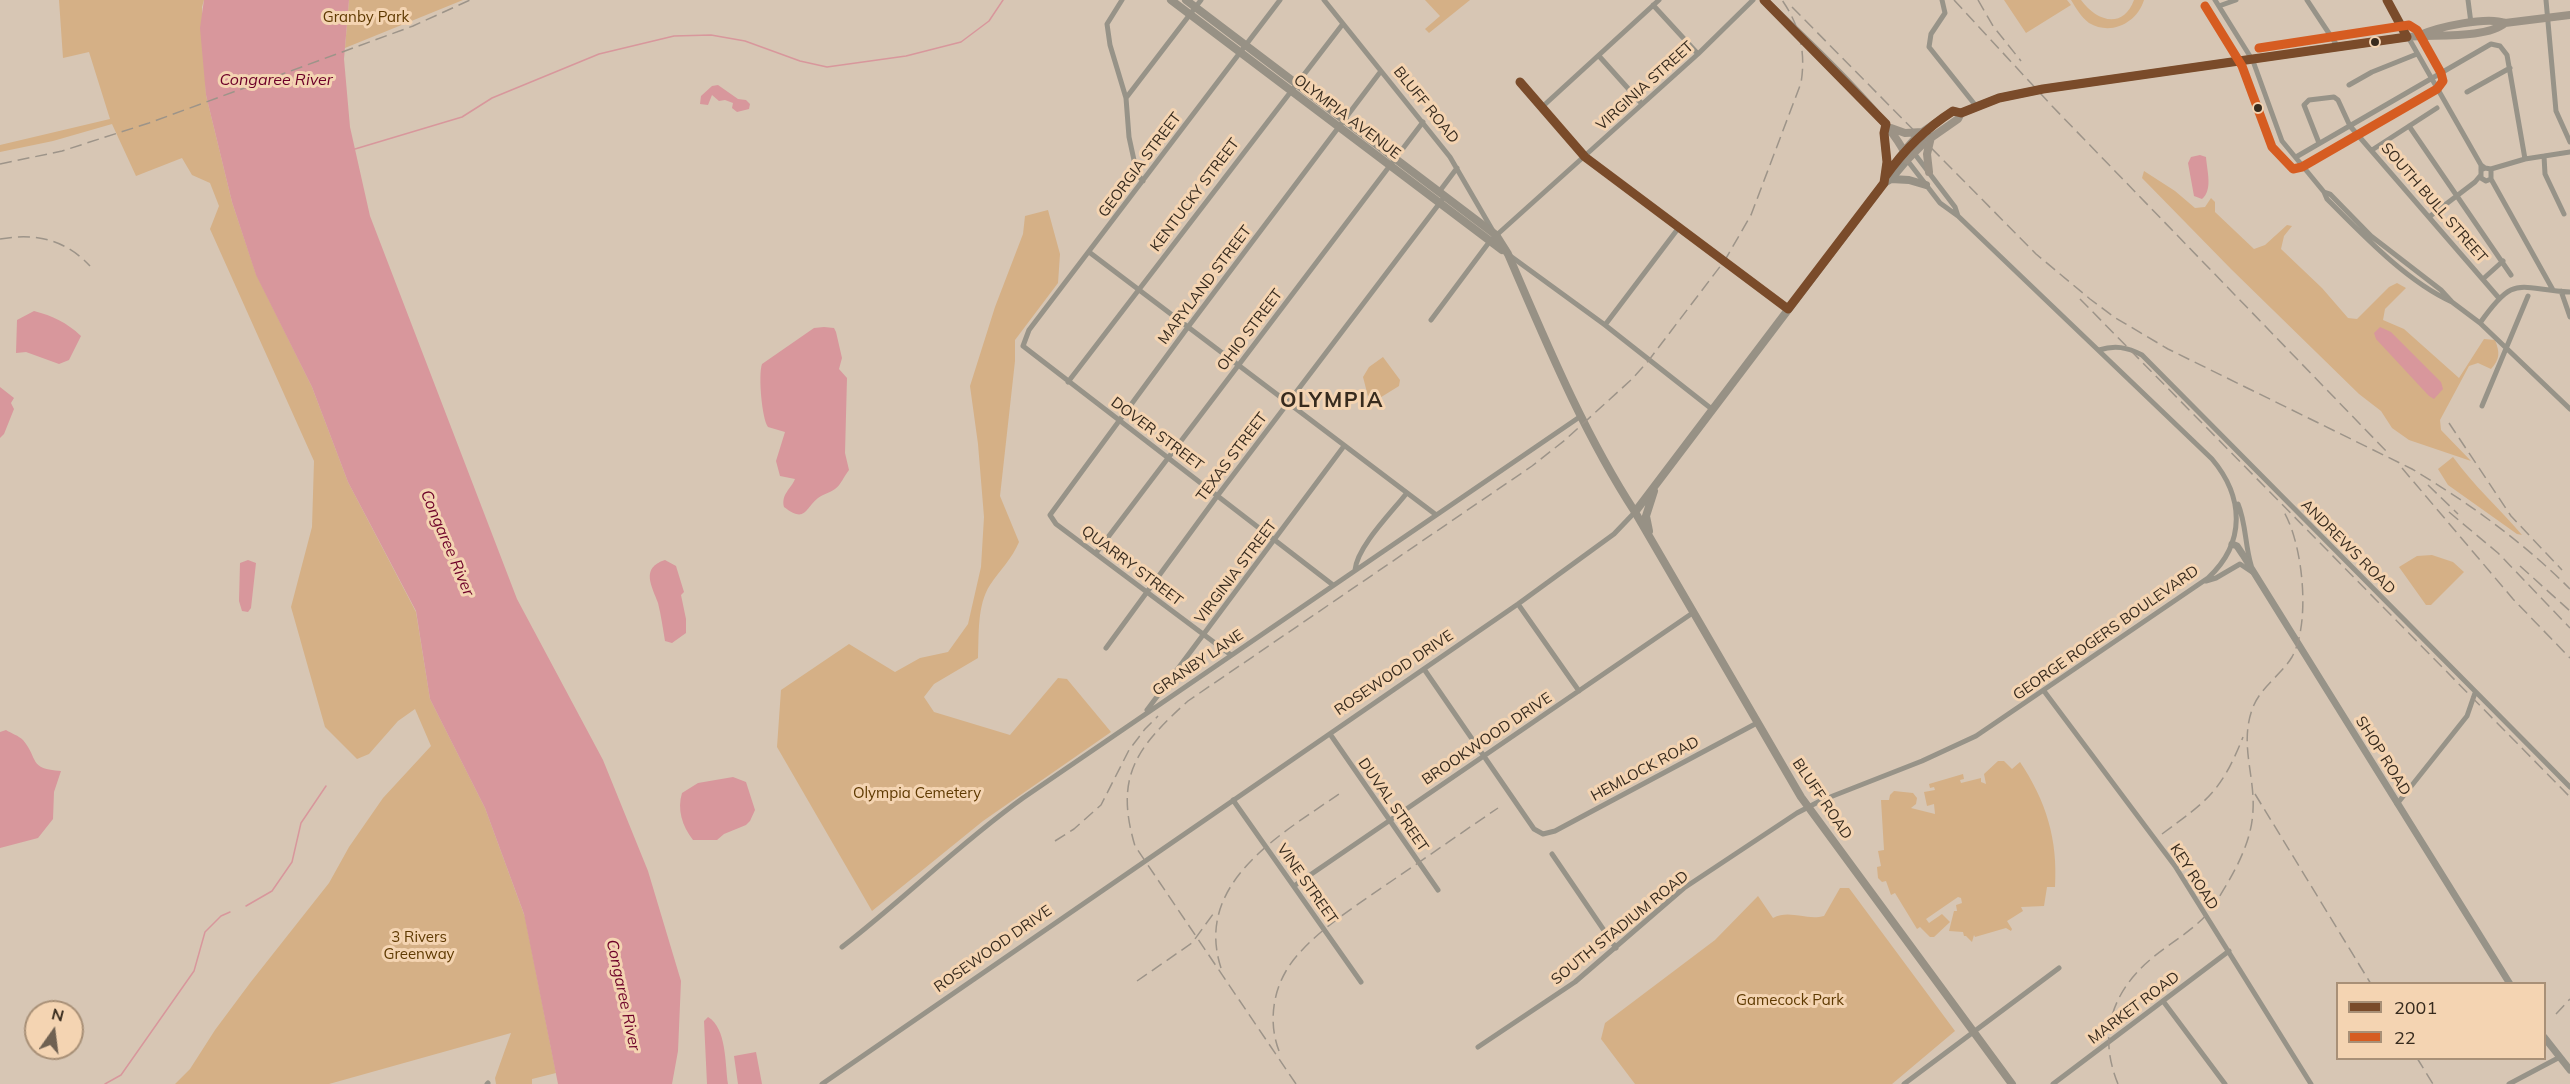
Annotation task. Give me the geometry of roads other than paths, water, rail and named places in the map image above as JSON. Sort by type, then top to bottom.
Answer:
[{"type":"main road","name":"OLYMPIA AVENUE","points":[[1171,0],[1239,52],[1346,122],[1395,158],[1493,238]]},
{"type":"main road","name":"OLYMPIA AVENUE","points":[[1186,0],[1245,45],[1340,129],[1389,166],[1474,219],[1508,254]]},
{"type":"main road","points":[[1764,0],[1886,124],[1910,151],[1907,160]]},
{"type":"main road","name":"ROSEWOOD DRIVE","points":[[1635,512],[1923,131],[1953,111],[1960,113],[1999,98],[2043,90],[2407,37],[2437,37],[2494,30],[2505,23],[2570,15]]},
{"type":"main road","name":"ROSEWOOD DRIVE","points":[[2418,36],[2435,28],[2499,20],[2505,23]]},
{"type":"main road","name":"ROSEWOOD DRIVE","points":[[1910,151],[1958,119],[1960,113]]},
{"type":"main road","points":[[1886,124],[1905,133],[1923,131]]},
{"type":"main road","points":[[1886,124],[1884,133],[1887,180],[1909,180],[1926,185]]},
{"type":"main road","points":[[1929,172],[1927,154],[1931,137]]},
{"type":"main road","name":"ROSEWOOD DRIVE","points":[[1887,180],[1907,160]]},
{"type":"main road","name":"BLUFF ROAD","points":[[1508,254],[1581,416],[1611,475],[1808,807],[2012,1084]]},
{"type":"main road","points":[[1650,538],[1646,516],[1655,486]]},
{"type":"street","points":[[1122,0],[1107,24],[1110,45],[1126,98],[1129,137],[1137,174],[1143,181]]},
{"type":"street","points":[[1126,98],[1201,0]]},
{"type":"street","name":"GEORGIA STREET","points":[[1023,346],[1029,330],[1280,0]]},
{"type":"street","name":"BLUFF ROAD","points":[[1324,0],[1423,122],[1457,168],[1482,212],[1493,238]]},
{"type":"street","points":[[1541,108],[1659,0]]},
{"type":"street","name":"VIRGINIA STREET","points":[[1431,320],[1493,238],[1698,54],[1753,0]]},
{"type":"street","points":[[1942,0],[1945,13],[1931,34],[1929,47],[1976,106]]},
{"type":"street","points":[[2215,0],[2253,61],[2283,141],[2324,192],[2327,200],[2368,239],[2421,283],[2480,322],[2570,409]]},
{"type":"street","points":[[2219,6],[2236,0]]},
{"type":"street","points":[[2307,0],[2338,47]]},
{"type":"street","points":[[2387,0],[2553,290]]},
{"type":"street","points":[[2468,0],[2471,23]]},
{"type":"street","points":[[2546,0],[2556,111],[2567,130],[2570,142]]},
{"type":"street","points":[[1653,5],[1698,54]]},
{"type":"street","name":"KENTUCKY STREET","points":[[1068,382],[1342,25]]},
{"type":"street","points":[[2296,157],[2491,44],[2500,46],[2507,55],[2525,159]]},
{"type":"street","points":[[2349,85],[2372,72],[2417,54]]},
{"type":"street","points":[[1599,56],[1642,104]]},
{"type":"street","points":[[2467,92],[2510,68]]},
{"type":"street","name":"MARYLAND STREET","points":[[1050,515],[1188,327],[1382,72]]},
{"type":"street","points":[[1520,82],[1585,157],[1788,309]]},
{"type":"street","name":"SOUTH BULL STREET","points":[[2319,143],[2304,108],[2306,102],[2334,97],[2338,100],[2350,126],[2498,297]]},
{"type":"street","points":[[2372,150],[2437,108]]},
{"type":"street","name":"OHIO STREET","points":[[1096,553],[1423,122]]},
{"type":"street","points":[[2409,126],[2511,275]]},
{"type":"street","name":"GEORGE ROGERS BOULEVARD","points":[[1910,151],[1955,207],[1958,216]]},
{"type":"street","points":[[2429,217],[2487,174],[2525,159],[2570,152]]},
{"type":"street","points":[[2544,156],[2545,174],[2564,214]]},
{"type":"street","name":"GEORGE ROGERS BOULEVARD","points":[[1808,807],[1961,744],[1985,731],[2215,571],[2232,544],[2236,520],[2232,492],[2226,476],[2212,459],[1958,216],[1940,203],[1907,160]]},
{"type":"street","name":"TEXAS STREET","points":[[1106,648],[1441,197],[1457,168]]},
{"type":"street","points":[[1474,219],[1482,212]]},
{"type":"street","points":[[1605,325],[1680,226]]},
{"type":"street","points":[[1089,252],[1435,514]]},
{"type":"street","name":"OLYMPIA AVENUE","points":[[1508,254],[1605,325],[1713,410]]},
{"type":"street","points":[[2483,279],[2503,261]]},
{"type":"street","points":[[2480,322],[2498,297],[2516,287],[2532,286],[2570,292]]},
{"type":"street","points":[[2561,291],[2570,317]]},
{"type":"street","points":[[2482,406],[2528,296]]},
{"type":"street","name":"DOVER STREET","points":[[1023,346],[1167,459],[1218,495],[1334,585]]},
{"type":"street","name":"ANDREWS ROAD","points":[[2099,350],[2111,346],[2130,349],[2142,355],[2570,787]]},
{"type":"street","name":"GRANBY LANE","points":[[842,947],[877,920],[976,832],[1146,712],[1581,416]]},
{"type":"street","name":"VIRGINIA STREET","points":[[1146,712],[1344,446]]},
{"type":"street","points":[[2232,492],[2242,515],[2254,573]]},
{"type":"street","points":[[1355,570],[1362,550],[1406,494]]},
{"type":"street","name":"ROSEWOOD DRIVE","points":[[822,1084],[1518,604],[1614,534],[1635,512]]},
{"type":"street","name":"QUARRY STREET","points":[[1050,515],[1056,524],[1231,655]]},
{"type":"street","name":"SHOP ROAD","points":[[2232,544],[2237,546],[2509,982]]},
{"type":"street","points":[[2201,582],[2216,578],[2240,564],[2254,573]]},
{"type":"street","points":[[1518,604],[1579,691]]},
{"type":"street","name":"BROOKWOOD DRIVE","points":[[1294,886],[1694,612]]},
{"type":"street","points":[[1424,669],[1483,756]]},
{"type":"street","name":"KEY ROAD","points":[[2044,691],[2175,866],[2312,1084]]},
{"type":"street","points":[[2397,804],[2467,716],[2475,693]]},
{"type":"street","name":"HEMLOCK ROAD","points":[[1483,756],[1534,829],[1543,834],[1555,831],[1757,723]]},
{"type":"street","name":"DUVAL STREET","points":[[1330,734],[1438,890]]},
{"type":"street","name":"VINE STREET","points":[[1233,800],[1361,982]]},
{"type":"street","name":"SOUTH STADIUM ROAD","points":[[1478,1047],[1575,981],[1684,888],[1808,807]]},
{"type":"street","points":[[1552,855],[1616,948]]},
{"type":"street","name":"MARKET ROAD","points":[[2053,1084],[2229,951]]},
{"type":"street","points":[[1904,1084],[2059,968]]},
{"type":"street","points":[[2163,1001],[2225,1084]]},
{"type":"street","points":[[2546,1040],[2570,1070]]},
{"type":"street","points":[[2509,1084],[2560,1057]]},
{"type":"water","name":"Congaree River","points":[[204,0],[349,0],[344,59],[350,127],[370,216],[517,599],[603,760],[648,871],[681,981],[678,1051],[672,1084],[558,1084],[524,914],[485,808],[430,699],[416,611],[348,482],[312,387],[256,275],[232,202],[206,95],[200,28]]},
{"type":"water","points":[[718,85],[738,99],[746,100],[750,104],[749,109],[737,112],[732,108],[733,103],[725,100],[719,101],[712,95],[708,105],[700,104],[701,96],[712,86]]},
{"type":"water","points":[[2200,155],[2206,157],[2208,180],[2207,191],[2202,199],[2194,196],[2188,163],[2191,157]]},
{"type":"water","points":[[34,311],[59,320],[81,336],[69,360],[59,364],[26,352],[16,353],[17,320]]},
{"type":"water","points":[[2380,327],[2391,332],[2441,382],[2443,389],[2434,399],[2376,339],[2374,333]]},
{"type":"water","points":[[814,328],[834,328],[836,332],[842,358],[839,369],[847,378],[845,453],[849,470],[837,487],[818,498],[804,513],[797,514],[784,507],[785,495],[795,479],[780,476],[776,461],[785,432],[768,427],[766,422],[761,397],[761,370],[762,364]]},
{"type":"water","points":[[0,387],[14,398],[11,403],[14,409],[4,434],[0,438]]},
{"type":"water","points":[[248,560],[256,563],[251,608],[248,612],[242,611],[239,601],[240,563]]},
{"type":"water","points":[[665,560],[676,566],[684,592],[681,595],[686,619],[686,633],[672,643],[665,641],[658,603],[650,578],[650,573],[657,563]]},
{"type":"water","points":[[6,730],[23,740],[36,762],[43,768],[61,771],[54,792],[53,819],[38,838],[0,848],[0,732]]},
{"type":"water","points":[[733,777],[746,782],[755,810],[750,821],[717,840],[693,840],[682,817],[680,805],[682,793],[698,783]]},
{"type":"water","points":[[708,1017],[719,1029],[722,1038],[728,1084],[707,1084],[704,1021]]},
{"type":"water","points":[[756,1052],[762,1084],[738,1084],[734,1056]]},
{"type":"waterway","points":[[355,149],[462,117],[492,98],[599,54],[674,36],[711,35],[745,41],[800,61],[827,67],[906,56],[961,42],[989,21],[1003,0]]},
{"type":"waterway","points":[[246,906],[272,891],[292,862],[301,823],[326,786]]},
{"type":"waterway","points":[[105,1084],[121,1075],[194,971],[205,932],[221,916],[230,912]]},
{"type":"railway","points":[[0,164],[62,151],[149,123],[413,26],[470,0]]},
{"type":"railway","points":[[1296,1084],[1135,846],[1127,800],[1134,764],[1155,733],[1188,701],[1532,466],[1565,440],[1632,379],[1649,360],[1725,260],[1751,215],[1801,83],[1803,61],[1800,40],[1793,20],[1782,0]]},
{"type":"railway","points":[[1954,0],[2052,106],[2388,453]]},
{"type":"railway","points":[[1978,0],[1993,26],[2021,61]]},
{"type":"railway","points":[[1792,7],[2036,254],[2114,317],[2168,349],[2412,469],[2495,524],[2534,555],[2570,589]]},
{"type":"railway","points":[[0,239],[25,237],[49,240],[70,250],[90,266]]},
{"type":"railway","points":[[2080,299],[2570,797]]},
{"type":"railway","points":[[2449,423],[2511,516],[2562,570]]},
{"type":"railway","points":[[2402,468],[2513,599],[2570,658]]},
{"type":"railway","points":[[2428,485],[2458,514]]},
{"type":"railway","points":[[2118,1084],[2109,1049],[2109,1032],[2118,1001],[2137,972],[2159,952],[2195,926],[2210,911],[2235,870],[2249,834],[2253,810],[2247,746],[2249,720],[2261,693],[2292,657],[2301,625],[2303,605],[2300,563],[2291,526],[2284,512]]},
{"type":"railway","points":[[2449,512],[2498,553],[2570,628]]},
{"type":"railway","points":[[2520,566],[2570,611]]},
{"type":"railway","points":[[1055,841],[1074,829],[1101,805],[1129,750],[1158,716]]},
{"type":"railway","points":[[2162,834],[2212,793],[2228,771],[2243,737]]},
{"type":"railway","points":[[1221,968],[1216,937],[1220,910],[1231,885],[1270,843],[1342,792]]},
{"type":"railway","points":[[2255,794],[2370,982]]},
{"type":"railway","points":[[1279,1051],[1274,1031],[1273,1010],[1281,980],[1295,958],[1336,920],[1498,808]]},
{"type":"railway","points":[[1137,981],[1192,943],[1216,910]]},
{"type":"railway","points":[[2556,1014],[2570,999]]},
{"type":"railway","points":[[2418,1060],[2433,1084]]},
{"type":"district","name":"OLYMPIA","points":[[1332,401]]},
{"type":"park label","name":"Granby Park","points":[[366,17]]},
{"type":"park label","name":"Olympia Cemetery","points":[[917,793]]},
{"type":"park label","name":"3 Rivers Greenway","points":[[419,946]]},
{"type":"park label","name":"Gamecock Park","points":[[1790,1000]]}]
